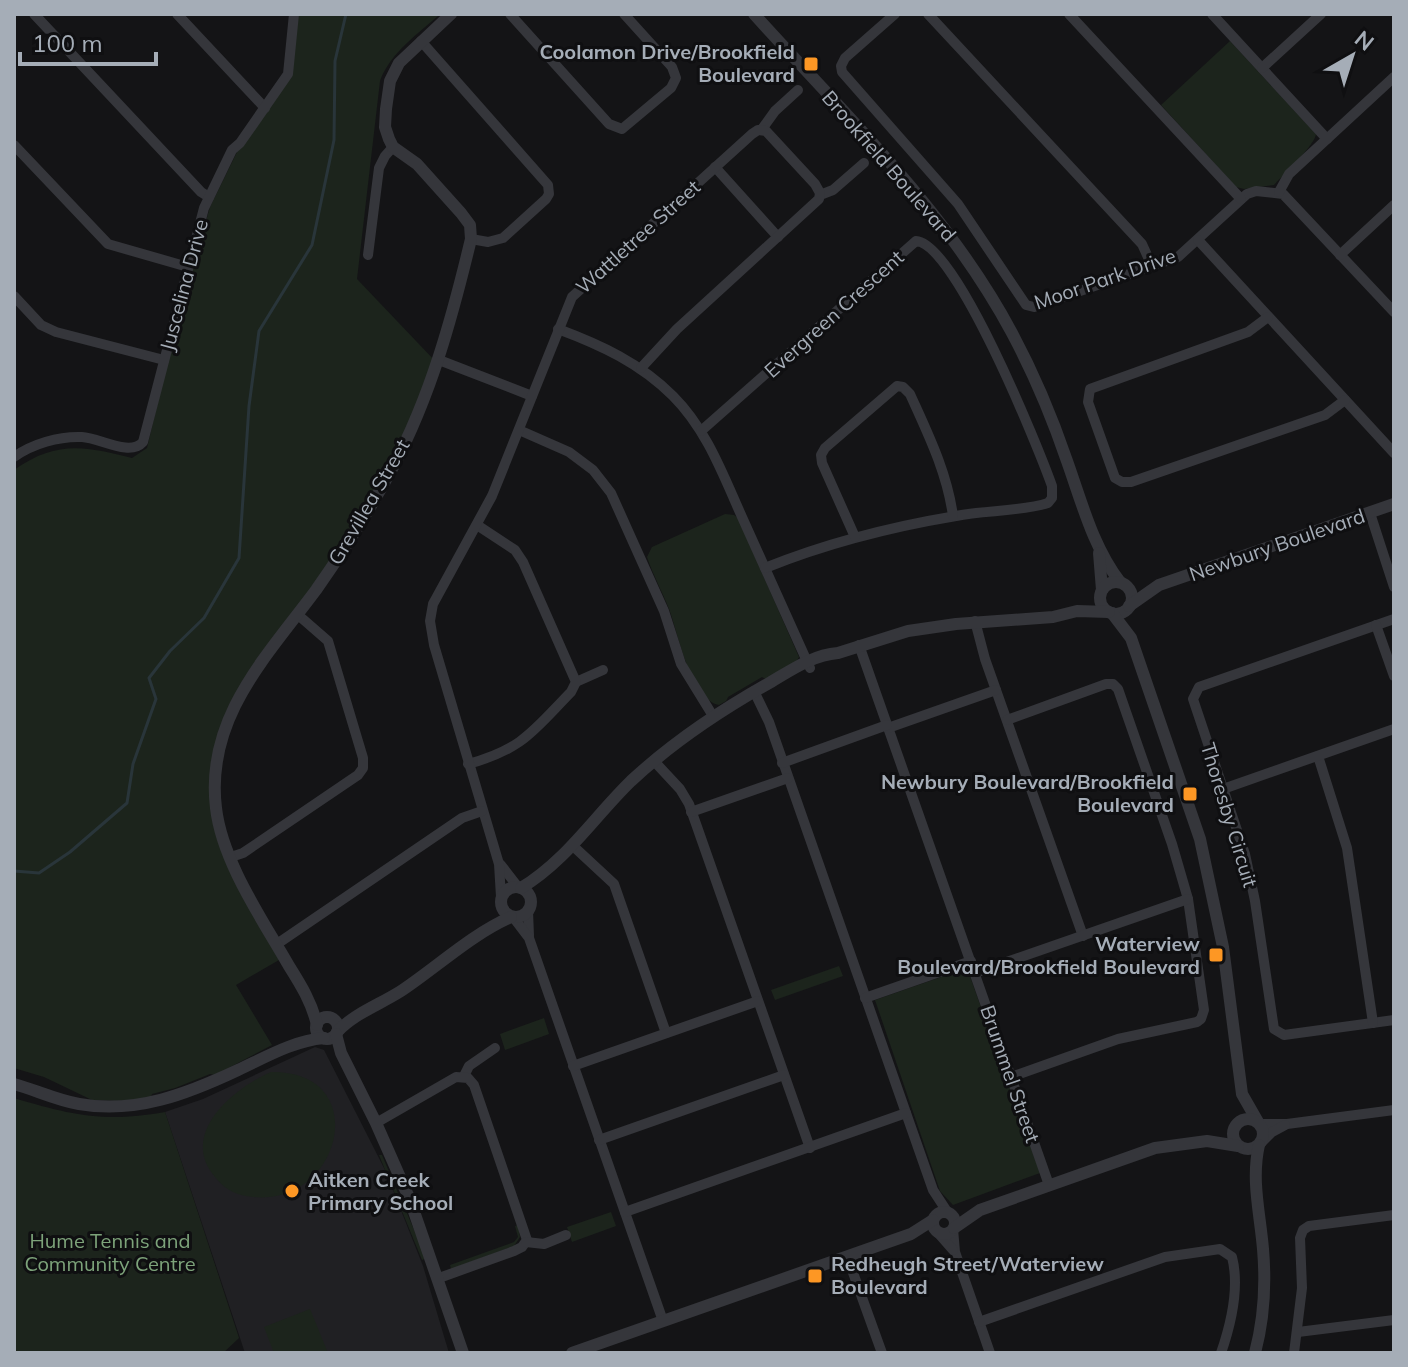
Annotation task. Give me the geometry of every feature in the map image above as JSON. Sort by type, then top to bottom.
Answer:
[{"type":"street","points":[[34,14],[209,197]]},
{"type":"street","points":[[177,14],[265,108]]},
{"type":"street","name":"Juscelina Drive","points":[[15,453],[53,440],[73,437],[102,440],[127,448],[140,446],[209,197],[232,150],[288,74],[294,14]]},
{"type":"street","points":[[421,41],[548,185],[546,199],[503,238],[488,242],[471,239],[470,225],[461,213],[417,164],[393,147],[385,127],[390,81],[399,63],[421,41],[451,14]]},
{"type":"street","points":[[510,14],[609,124],[622,129],[671,88],[676,78],[673,69],[624,14]]},
{"type":"street","name":"Brookfield Boulevard","points":[[754,14],[930,208],[992,297],[1049,412],[1099,550],[1122,583]]},
{"type":"street","name":"Moor Park Drive","points":[[895,14],[845,58],[842,72],[958,204],[1023,303],[1034,307],[1178,257],[1241,199]]},
{"type":"street","points":[[928,14],[1142,244],[1152,266]]},
{"type":"street","points":[[1069,14],[1241,199],[1256,191],[1279,192],[1394,312]]},
{"type":"street","points":[[1212,14],[1327,139]]},
{"type":"street","points":[[1262,68],[1321,14]]},
{"type":"street","points":[[1279,192],[1289,174],[1394,77]]},
{"type":"street","name":"Wattletree Street","points":[[501,900],[499,864],[434,645],[430,621],[437,595],[492,496],[558,329],[577,291],[752,134],[762,129],[775,111],[798,90]]},
{"type":"street","points":[[762,129],[815,184],[820,195]]},
{"type":"street","points":[[14,145],[108,244],[188,267]]},
{"type":"street","points":[[368,255],[379,168],[393,147]]},
{"type":"street","points":[[641,368],[677,329],[816,203],[820,195],[833,190],[864,163]]},
{"type":"street","points":[[715,167],[778,237]]},
{"type":"street","points":[[1340,255],[1394,205]]},
{"type":"street","name":"Grevillea Street","points":[[327,1029],[231,857],[218,824],[214,790],[216,760],[221,737],[245,685],[354,534],[388,475],[439,360],[471,239]]},
{"type":"street","points":[[1198,240],[1394,453]]},
{"type":"street","name":"Evergreen Crescent","points":[[701,431],[912,243],[923,242],[931,248],[1001,362],[1026,416],[1053,493],[1051,501],[1044,505],[953,516],[855,537],[765,568]]},
{"type":"street","points":[[14,296],[41,325],[56,332],[164,360]]},
{"type":"street","points":[[1268,317],[1248,332],[1090,389],[1088,402],[1115,478],[1131,482],[1325,415],[1345,400]]},
{"type":"street","points":[[558,329],[613,351],[641,368],[675,398],[701,431],[809,665]]},
{"type":"street","points":[[439,360],[532,396]]},
{"type":"street","points":[[855,537],[821,455],[825,448],[897,386],[910,394],[941,463],[953,516]]},
{"type":"street","points":[[519,430],[569,452],[593,470],[611,493],[664,611],[681,664],[713,716]]},
{"type":"street","name":"Newbury Boulevard","points":[[1128,607],[1159,585],[1394,504]]},
{"type":"street","points":[[1370,513],[1394,587]]},
{"type":"street","points":[[477,525],[515,550],[523,562],[576,682]]},
{"type":"street","name":"Brookfield Boulevard","points":[[1099,550],[1101,592]]},
{"type":"street","points":[[1077,611],[1110,583],[1122,583],[1130,591],[1131,638],[1200,839],[1212,884],[1242,1094],[1233,1133],[1254,1177]]},
{"type":"street","name":"Newbury Boulevard","points":[[1122,583],[1159,585]]},
{"type":"street","points":[[1101,592],[1101,605],[1131,638]]},
{"type":"street","points":[[14,1084],[80,1104],[119,1106],[146,1104],[193,1091],[355,1016],[447,960],[485,929],[512,917],[521,917],[530,907],[534,893],[548,870],[614,798],[654,761],[713,716],[773,680],[859,645],[908,631],[975,621],[1053,617],[1077,611],[1118,613],[1128,607]]},
{"type":"street","points":[[231,857],[243,853],[358,775],[363,768],[363,758],[328,641],[297,614]]},
{"type":"street","name":"Thoresby Circuit","points":[[1394,619],[1196,690],[1193,696],[1193,704],[1245,854],[1274,1029],[1284,1035],[1394,1020]]},
{"type":"street","points":[[975,621],[996,690],[1083,936]]},
{"type":"street","points":[[1376,625],[1394,676]]},
{"type":"street","name":"Brummel Street","points":[[859,645],[1049,1185]]},
{"type":"street","points":[[468,764],[494,757],[519,744],[571,692],[576,682],[603,670]]},
{"type":"street","points":[[1007,720],[1106,684],[1113,684],[1118,689],[1188,899],[1204,1010],[1197,1022],[1118,1039],[1011,1077]]},
{"type":"street","points":[[782,763],[996,690]]},
{"type":"street","points":[[754,691],[769,722],[933,1190],[936,1226],[955,1252]]},
{"type":"street","points":[[1223,789],[1394,729]]},
{"type":"street","points":[[1318,756],[1352,869],[1373,1023]]},
{"type":"street","points":[[654,761],[680,789],[691,812],[810,1148]]},
{"type":"street","points":[[691,812],[788,778]]},
{"type":"street","points":[[277,944],[462,818],[482,811]]},
{"type":"street","points":[[572,845],[614,884],[666,1033]]},
{"type":"street","name":"Wattletree Street","points":[[499,864],[520,887]]},
{"type":"street","points":[[485,929],[508,889],[520,887],[548,870]]},
{"type":"street","points":[[520,887],[529,893],[529,938]]},
{"type":"street","points":[[975,973],[1188,899]]},
{"type":"street","points":[[501,900],[504,912],[529,938],[663,1321]]},
{"type":"street","points":[[865,998],[971,961]]},
{"type":"street","points":[[573,1066],[758,1001]]},
{"type":"street","points":[[327,1029],[376,1123],[414,1211],[463,1352]]},
{"type":"street","points":[[464,1076],[469,1066],[495,1048]]},
{"type":"street","points":[[599,1140],[784,1075]]},
{"type":"street","points":[[376,1123],[456,1077],[464,1076],[472,1081],[525,1229],[526,1242]]},
{"type":"street","points":[[1242,1094],[1263,1133],[1254,1177],[1264,1274],[1261,1324],[1255,1353]]},
{"type":"street","points":[[1207,1141],[1245,1119],[1287,1124],[1394,1110]]},
{"type":"street","points":[[625,1212],[906,1113]]},
{"type":"street","points":[[936,1226],[938,1213],[980,1210],[1155,1148],[1207,1141],[1250,1149],[1287,1124]]},
{"type":"street","points":[[933,1190],[954,1218],[955,1252],[990,1353]]},
{"type":"street","points":[[577,1352],[936,1226],[949,1234],[980,1210]]},
{"type":"street","points":[[1294,1353],[1302,1288],[1300,1238],[1303,1230],[1309,1226],[1394,1215]]},
{"type":"street","points":[[439,1278],[514,1251],[526,1242],[544,1244],[566,1235]]},
{"type":"street","points":[[979,1322],[1165,1257],[1220,1249],[1230,1254],[1234,1274],[1231,1317],[1221,1353]]},
{"type":"street","points":[[847,1256],[882,1353]]},
{"type":"street","points":[[1298,1332],[1394,1320]]},
{"type":"shaded area","name":"Aitken Creek Primary School","points":[[315,1047],[324,1050],[385,1170],[423,1266],[449,1353],[245,1353],[165,1112],[203,1099]]},
{"type":"green space","points":[[294,14],[440,14],[398,53],[380,81],[357,279],[437,363],[421,404],[344,548],[230,703],[212,800],[279,960],[236,985],[272,1045],[215,1075],[210,1074],[152,1094],[150,1098],[92,1100],[44,1077],[14,1068],[14,470],[29,460],[57,450],[85,449],[132,458],[147,448],[177,322],[210,207],[237,152],[288,74]]},
{"type":"green space","points":[[1230,41],[1316,134],[1305,152],[1274,185],[1244,189],[1236,187],[1161,105]]},
{"type":"green space","points":[[725,514],[738,518],[799,657],[796,662],[766,679],[762,677],[719,705],[700,691],[693,678],[647,557],[652,547]]},
{"type":"green space","points":[[839,966],[843,976],[775,1000],[771,990]]},
{"type":"green space","points":[[967,968],[1040,1173],[953,1205],[940,1191],[875,1000]]},
{"type":"green space","points":[[544,1018],[549,1034],[505,1050],[500,1034]]},
{"type":"green space","points":[[271,1072],[304,1077],[325,1093],[334,1115],[334,1140],[323,1164],[305,1184],[279,1195],[241,1195],[215,1177],[205,1161],[203,1145],[215,1114],[227,1101],[256,1079]]},
{"type":"green space","name":"Hume Tennis and Community Centre","points":[[14,1098],[88,1116],[124,1117],[165,1112],[239,1338],[223,1353],[14,1353]]},
{"type":"green space","points":[[379,1155],[382,1155],[398,1193],[405,1201],[406,1211],[426,1258],[422,1260]]},
{"type":"green space","points":[[611,1212],[616,1226],[572,1242],[567,1227]]},
{"type":"green space","points":[[518,1225],[520,1237],[514,1246],[451,1269],[450,1265],[514,1242],[518,1237],[515,1226]]},
{"type":"green space","points":[[310,1309],[328,1353],[274,1353],[264,1327]]},
{"type":"waterway","points":[[14,871],[39,873],[70,852],[127,803],[133,764],[156,699],[149,678],[170,651],[204,618],[239,558],[249,406],[259,331],[312,245],[334,140],[335,61],[346,14]]},
{"type":"place","name":"Coolamon Drive/Brookfield Boulevard","points":[[811,64]]},
{"type":"place","name":"Newbury Boulevard/Brookfield Boulevard","points":[[1190,794]]},
{"type":"place","name":"Waterview Boulevard/Brookfield Boulevard","points":[[1216,955]]},
{"type":"place","name":"Aitken Creek Primary School","points":[[292,1191]]},
{"type":"place","name":"Redheugh Street/Waterview Boulevard","points":[[815,1276]]}]
